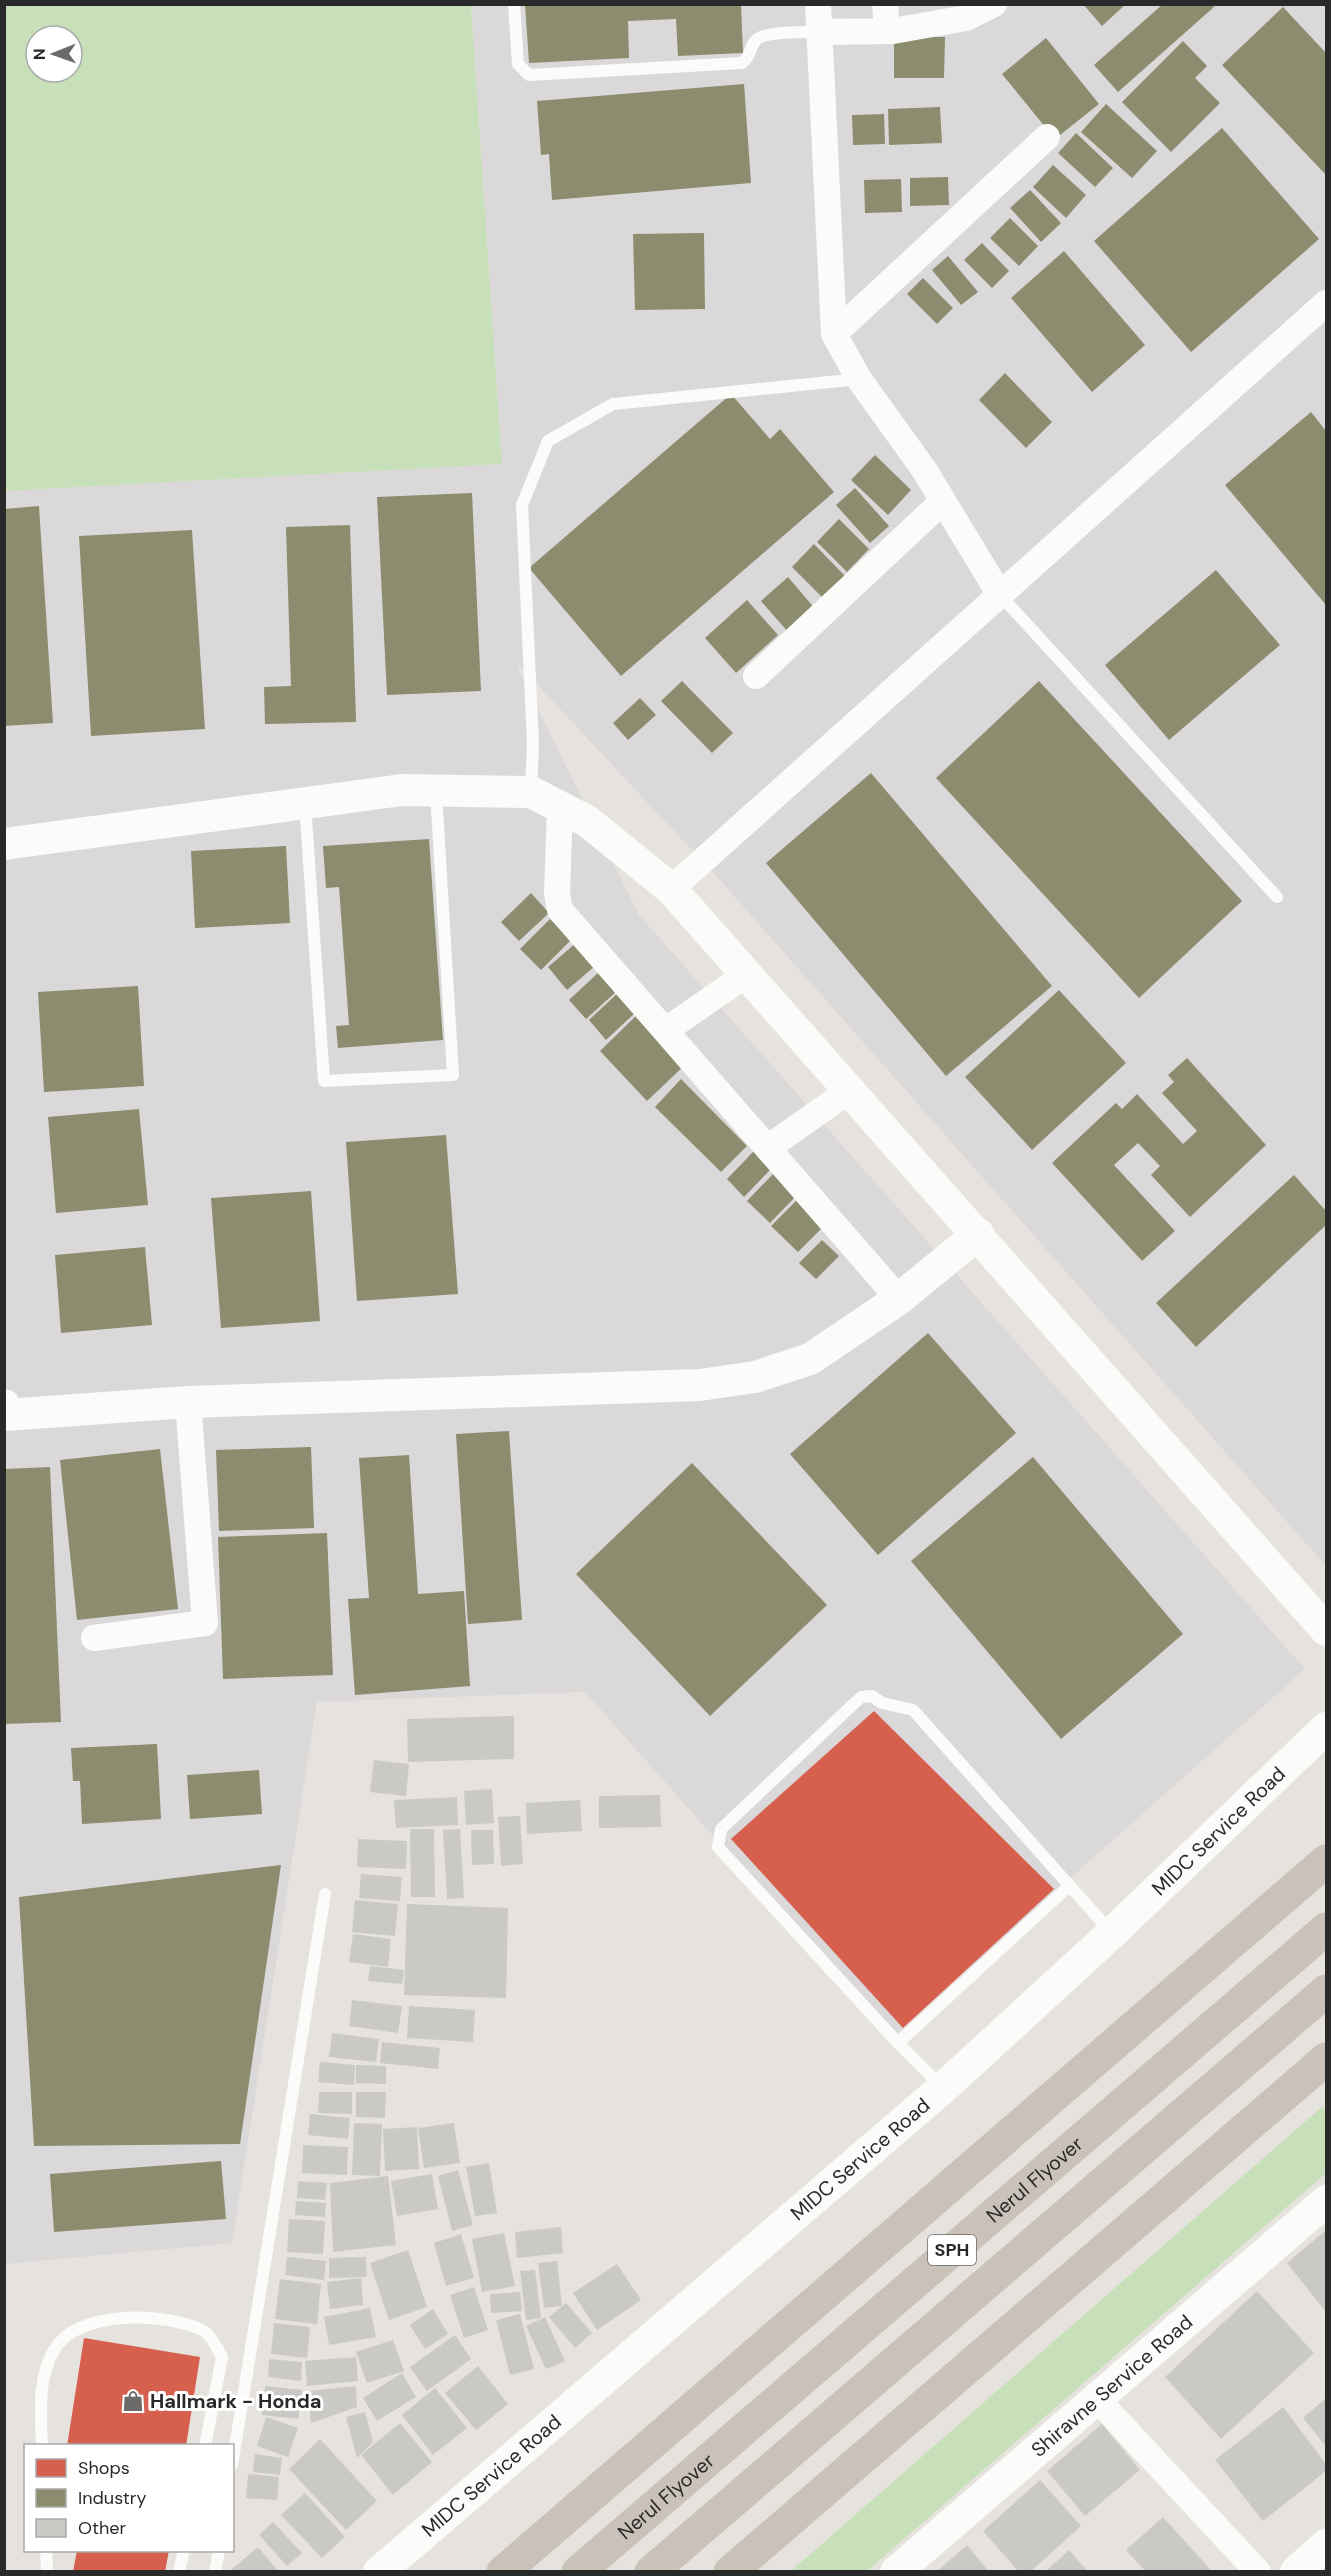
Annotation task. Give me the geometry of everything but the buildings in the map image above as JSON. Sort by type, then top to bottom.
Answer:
[{"type":"highway","points":[[503,2571],[1326,1862]]},
{"type":"highway","name":"Nerul Flyover","points":[[578,2571],[1326,1929]]},
{"type":"highway","name":"SPH","points":[[651,2571],[1326,1991]]},
{"type":"highway","points":[[730,2571],[1326,2059]]},
{"type":"street","points":[[818,4],[834,334],[859,379],[925,471],[1000,595]]},
{"type":"street","points":[[885,4],[886,30]]},
{"type":"street","points":[[820,32],[886,30],[966,18],[994,4]]},
{"type":"street","points":[[834,334],[1047,137]]},
{"type":"street","points":[[671,889],[1326,303]]},
{"type":"street","points":[[756,676],[943,501]]},
{"type":"street","points":[[4,844],[402,790],[531,792],[587,821],[671,889],[1326,1630]]},
{"type":"street","points":[[560,807],[557,893],[561,910],[899,1299]]},
{"type":"street","points":[[666,1030],[747,974]]},
{"type":"street","points":[[769,1148],[850,1090]]},
{"type":"street","points":[[4,1405],[5,1415],[188,1402],[700,1385],[755,1377],[810,1359],[899,1299],[978,1234]]},
{"type":"street","points":[[94,1638],[205,1623],[188,1402]]},
{"type":"street","name":"MIDC Service Road","points":[[379,2571],[943,2088],[1112,1933],[1326,1728]]},
{"type":"street","name":"Shiravne Service Road","points":[[896,2571],[1326,2201]]},
{"type":"street","points":[[1097,2399],[1258,2571]]},
{"type":"street","points":[[1296,2571],[1326,2545]]},
{"type":"lane","points":[[514,4],[518,64],[529,75],[742,63],[749,59],[754,42],[762,35],[820,32]]},
{"type":"lane","points":[[531,792],[533,744],[522,505],[548,441],[612,404],[859,379]]},
{"type":"lane","points":[[1000,595],[1277,897]]},
{"type":"lane","points":[[305,803],[324,1081],[453,1075],[436,791]]},
{"type":"lane","points":[[943,2088],[898,2043],[718,1847],[721,1829],[861,1697],[872,1696],[882,1703],[914,1710],[1112,1933]]},
{"type":"lane","points":[[898,2043],[1069,1886]]},
{"type":"lane","points":[[234,2453],[325,1894]]},
{"type":"lane","points":[[42,2444],[40,2391],[44,2373],[54,2350],[71,2331],[94,2322],[141,2318],[177,2322],[206,2332],[222,2357],[205,2444]]},
{"type":"lane","points":[[46,2552],[47,2571]]},
{"type":"lane","points":[[179,2571],[184,2552]]},
{"type":"lane","points":[[215,2571],[219,2552]]},
{"type":"shaded area","points":[[471,5],[1326,5],[1326,1566],[719,879],[514,660],[639,915],[1305,1669],[892,2037],[585,1692],[317,1702],[232,2243],[5,2264],[5,491],[502,464]]},
{"type":"green space","points":[[5,4],[471,5],[502,464],[5,491]]},
{"type":"green space","points":[[1323,2106],[1326,2110],[1326,2173],[867,2571],[791,2571]]},
{"type":"place","name":"Hallmark - Honda","points":[[133,2401]]}]
